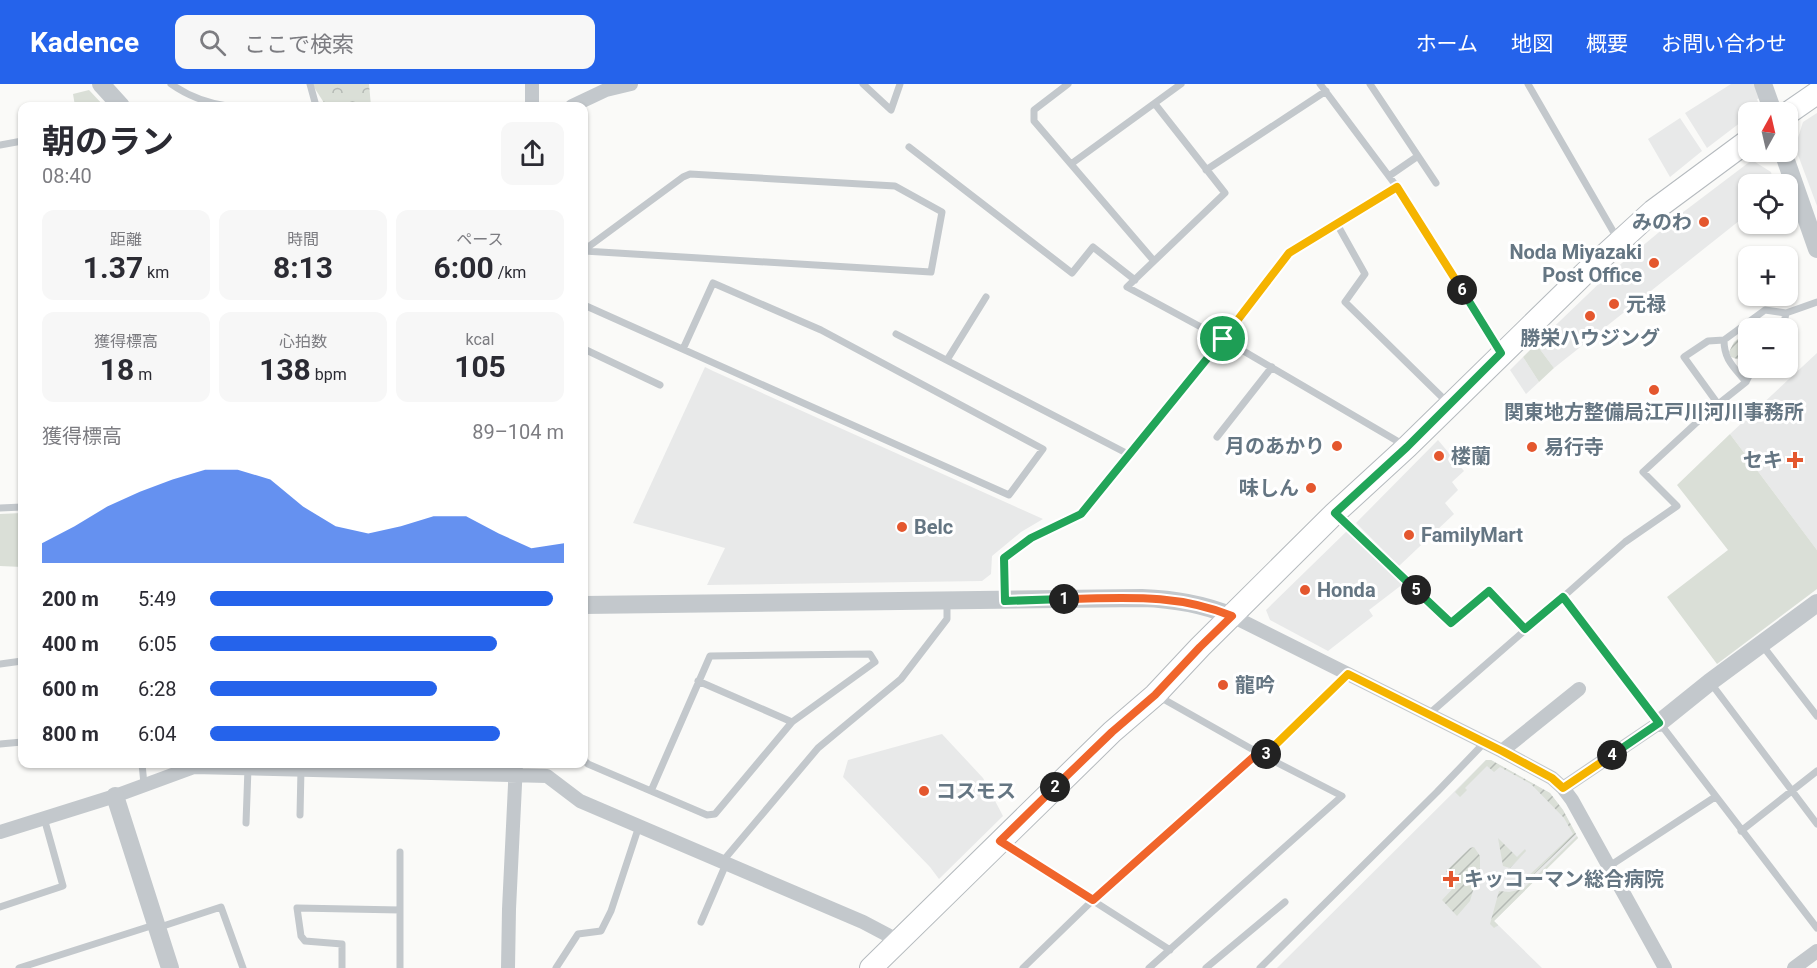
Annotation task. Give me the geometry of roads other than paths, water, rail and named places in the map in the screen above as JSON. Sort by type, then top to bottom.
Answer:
[{"type":"main road","points":[[1798,106],[1817,93]]},
{"type":"main road","points":[[871,968],[1112,732],[1155,695],[1335,513],[1407,447],[1501,353],[1619,241],[1653,211],[1738,148]]},
{"type":"street","points":[[101,84],[117,102]]},
{"type":"street","points":[[531,84],[532,102]]},
{"type":"street","points":[[580,102],[606,90],[631,84]]},
{"type":"street","points":[[1763,84],[1769,102]]},
{"type":"street","points":[[1787,162],[1812,223],[1817,249]]},
{"type":"street","points":[[588,605],[1163,598],[1194,603],[1232,616],[1485,742],[1552,778],[1563,788],[1665,968]]},
{"type":"street","points":[[1563,788],[1659,723],[1710,682],[1817,603]]},
{"type":"street","points":[[1502,751],[1579,689]]},
{"type":"street","points":[[0,832],[115,796],[188,768]]},
{"type":"street","points":[[447,768],[516,769],[547,776],[580,801],[863,922],[899,941]]},
{"type":"street","points":[[508,968],[516,769]]},
{"type":"street","points":[[115,796],[170,968]]},
{"type":"street","points":[[1794,968],[1817,951]]},
{"type":"lane","points":[[171,84],[182,92],[207,102]]},
{"type":"lane","points":[[310,84],[315,102]]},
{"type":"lane","points":[[862,84],[891,110],[900,84]]},
{"type":"lane","points":[[1068,84],[1034,110],[1035,121],[1154,261]]},
{"type":"lane","points":[[1071,164],[1181,84]]},
{"type":"lane","points":[[1370,84],[1436,183]]},
{"type":"lane","points":[[1528,84],[1619,241]]},
{"type":"lane","points":[[1206,170],[1323,86],[1397,187],[1501,353]]},
{"type":"lane","points":[[1155,104],[1224,193],[1127,287],[1223,339],[1407,447]]},
{"type":"lane","points":[[0,145],[18,142]]},
{"type":"lane","points":[[909,147],[1072,273],[1094,247],[1135,280]]},
{"type":"lane","points":[[1389,176],[1418,156]]},
{"type":"lane","points":[[588,248],[690,174],[895,186],[942,212],[932,272],[588,251]]},
{"type":"lane","points":[[1005,601],[1004,558],[1031,538],[1081,514],[1223,339],[1289,253],[1397,187]]},
{"type":"lane","points":[[1337,224],[1365,274],[1345,302],[1449,404]]},
{"type":"lane","points":[[588,307],[1009,495],[1043,449],[821,330],[713,283],[683,349]]},
{"type":"lane","points":[[947,360],[986,297]]},
{"type":"lane","points":[[1718,404],[1684,357],[1708,340],[1724,340],[1765,310],[1786,314],[1817,302]]},
{"type":"lane","points":[[1785,318],[1786,314]]},
{"type":"lane","points":[[896,334],[1130,455]]},
{"type":"lane","points":[[1724,340],[1724,353],[1727,359],[1746,382]]},
{"type":"lane","points":[[588,351],[660,385]]},
{"type":"lane","points":[[1217,437],[1272,367]]},
{"type":"lane","points":[[1429,714],[1625,542],[1677,506],[1643,472],[1718,404],[1746,382],[1748,378]]},
{"type":"lane","points":[[0,508],[18,507]]},
{"type":"lane","points":[[1335,513],[1451,623],[1489,591],[1525,629]]},
{"type":"lane","points":[[1563,597],[1817,928]]},
{"type":"lane","points":[[701,922],[724,863],[818,748],[901,679],[947,619],[947,600]]},
{"type":"lane","points":[[1761,644],[1817,717]]},
{"type":"lane","points":[[588,764],[651,791],[707,815],[715,814],[792,722],[875,662],[870,654],[710,656],[651,791]]},
{"type":"lane","points":[[0,664],[18,662]]},
{"type":"lane","points":[[1023,968],[1093,900],[1262,754],[1348,674]]},
{"type":"lane","points":[[698,681],[792,722]]},
{"type":"lane","points":[[1710,682],[1817,824]]},
{"type":"lane","points":[[1149,968],[1342,796],[1155,695]]},
{"type":"lane","points":[[0,744],[18,742]]},
{"type":"lane","points":[[1260,968],[1429,801],[1485,742]]},
{"type":"lane","points":[[142,768],[144,784]]},
{"type":"lane","points":[[246,823],[248,768]]},
{"type":"lane","points":[[300,815],[306,768]]},
{"type":"lane","points":[[1742,831],[1817,771]]},
{"type":"lane","points":[[1608,867],[1715,797]]},
{"type":"lane","points":[[0,907],[63,886],[44,818]]},
{"type":"lane","points":[[556,968],[578,934],[601,931],[611,912],[639,826]]},
{"type":"lane","points":[[1000,841],[1170,950]]},
{"type":"lane","points":[[400,852],[400,968]]},
{"type":"lane","points":[[1206,968],[1285,902]]},
{"type":"lane","points":[[19,968],[221,907],[243,968]]},
{"type":"lane","points":[[342,968],[342,944],[305,941],[301,936],[297,908],[400,910]]},
{"type":"place","name":"みのわ","points":[[1704,222]]},
{"type":"place","name":"Noda Miyazaki Post Office","points":[[1654,263]]},
{"type":"place","name":"元禄","points":[[1614,304]]},
{"type":"place","name":"勝栄ハウジング","points":[[1590,316]]},
{"type":"place","name":"関東地方整備局江戸川河川事務所","points":[[1654,390]]},
{"type":"place","name":"月のあかり","points":[[1337,446]]},
{"type":"place","name":"易行寺","points":[[1532,447]]},
{"type":"place","name":"楼蘭","points":[[1439,456]]},
{"type":"place","name":"セキ","points":[[1795,460]]},
{"type":"place","name":"味しん","points":[[1311,488]]},
{"type":"place","name":"Belc","points":[[902,527]]},
{"type":"place","name":"FamilyMart","points":[[1409,535]]},
{"type":"place","name":"Honda","points":[[1305,590]]},
{"type":"place","name":"龍吟","points":[[1223,685]]},
{"type":"place","name":"コスモス","points":[[924,791]]},
{"type":"place","name":"キッコーマン総合病院","points":[[1451,879]]}]
